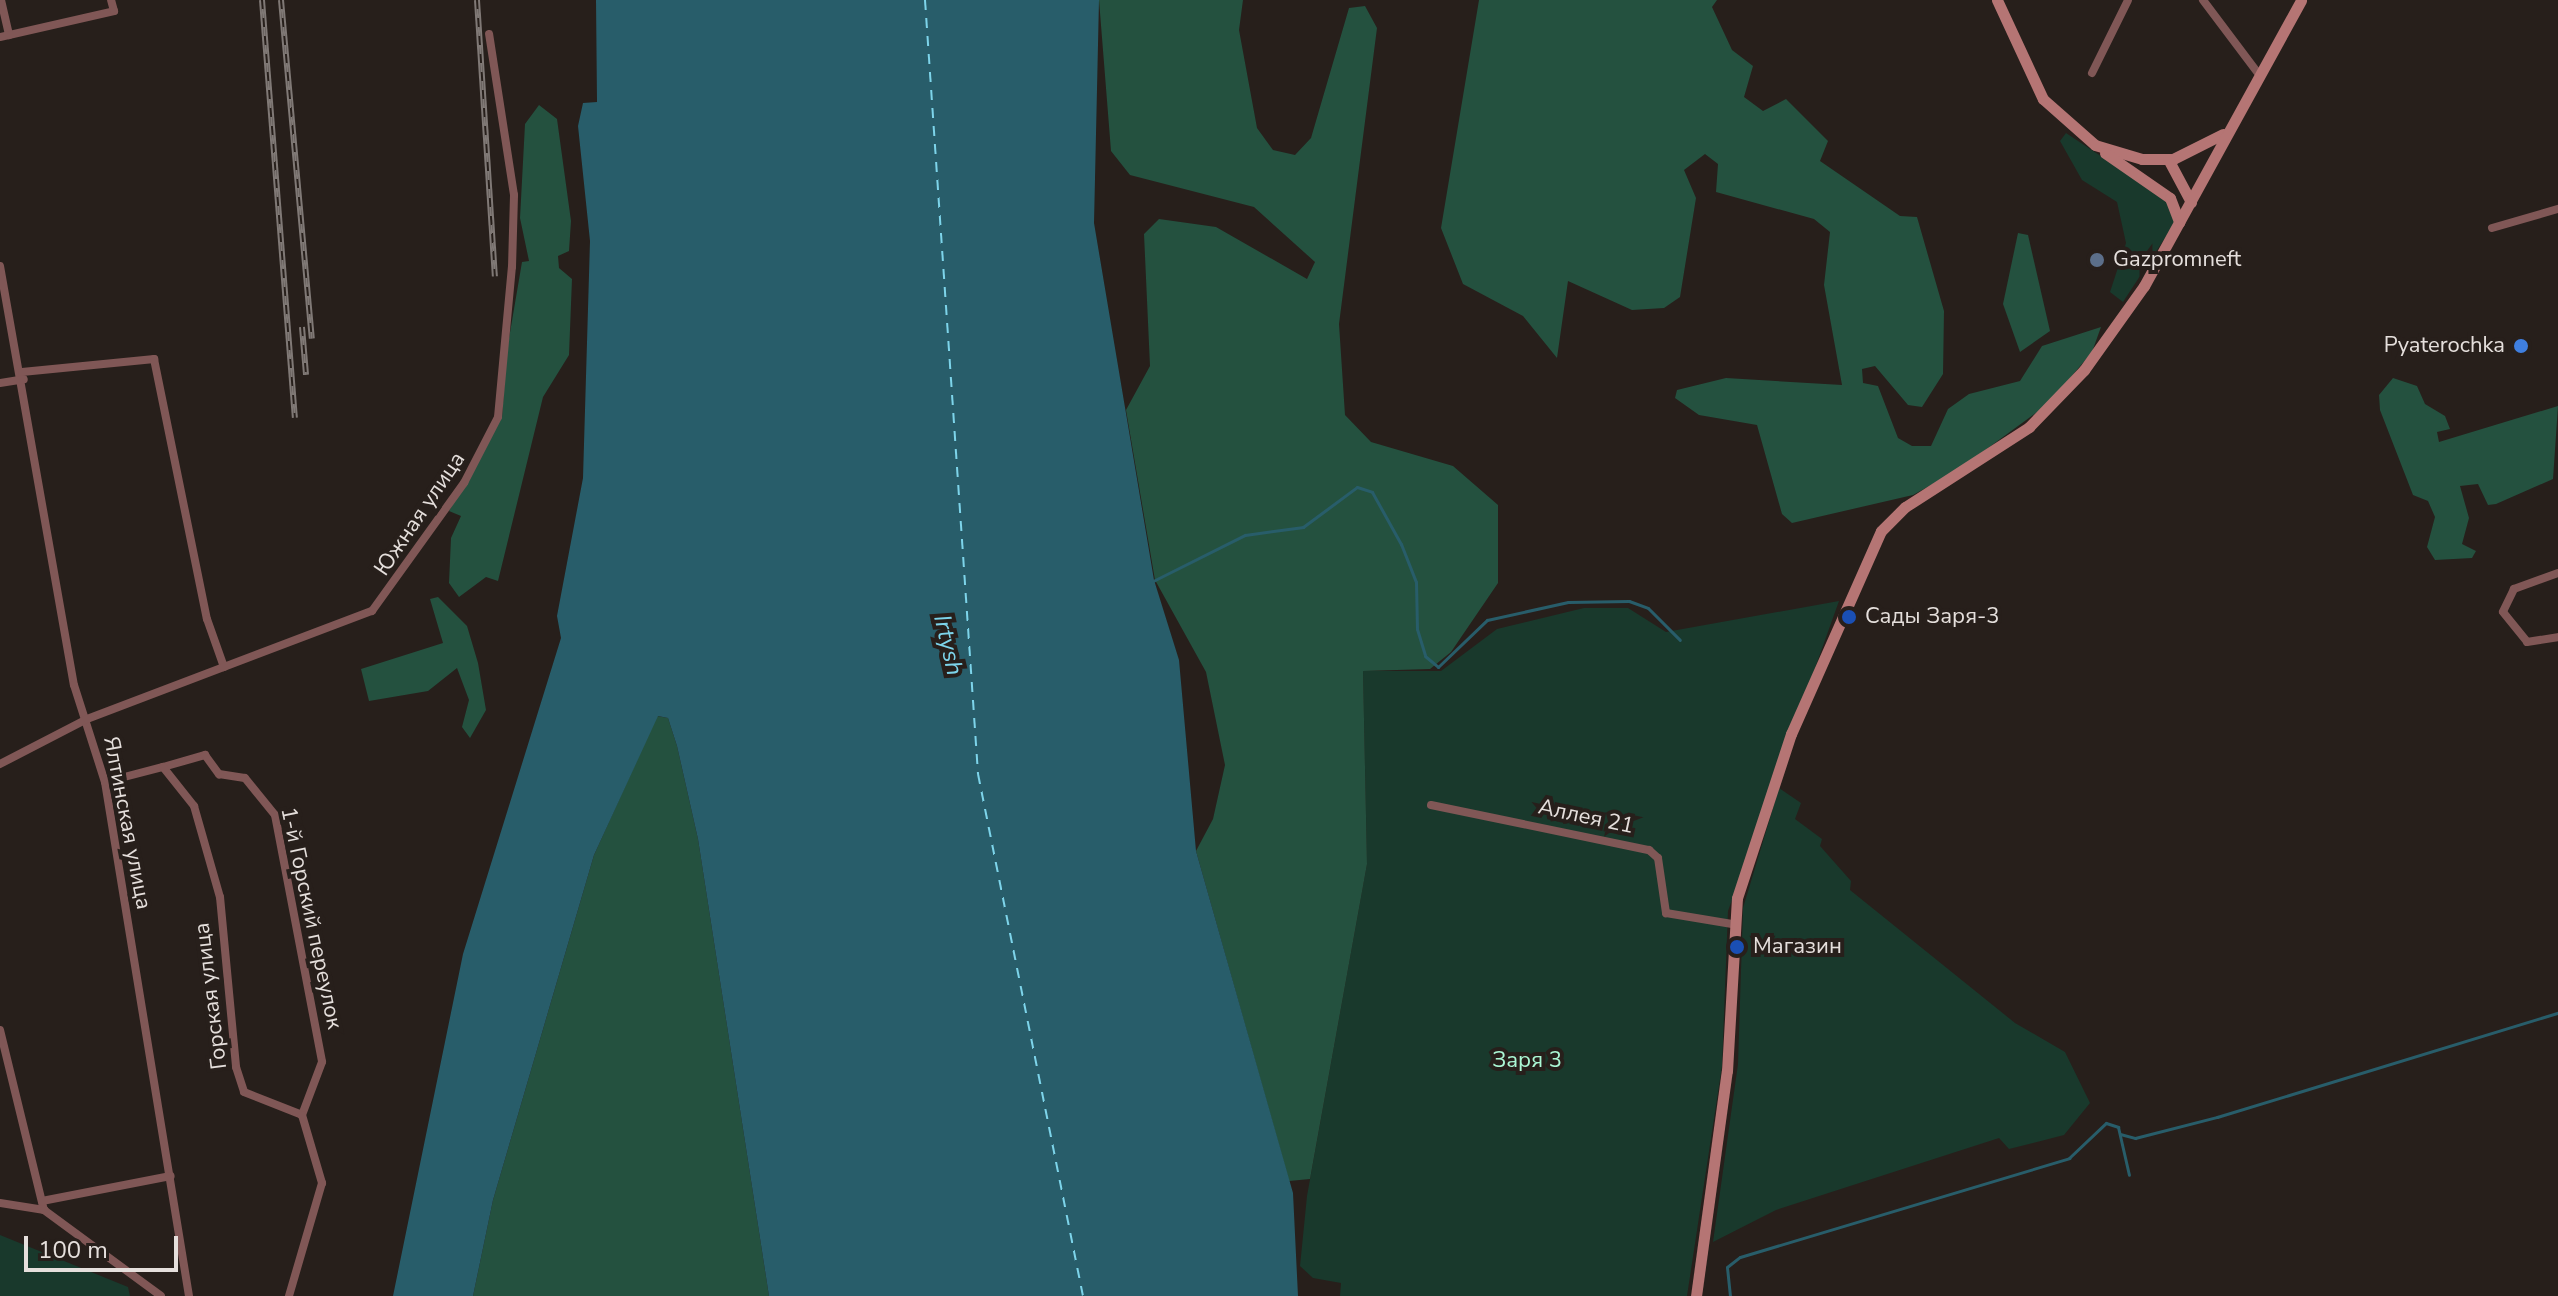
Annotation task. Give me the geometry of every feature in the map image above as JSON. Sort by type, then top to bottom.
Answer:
[{"type":"street","points":[[1,0],[4,36],[114,11],[111,0]]},
{"type":"street","points":[[1997,0],[2043,99],[2095,145],[2170,198],[2179,210],[2177,228]]},
{"type":"street","points":[[2092,73],[2128,0]]},
{"type":"street","points":[[2203,0],[2260,76]]},
{"type":"street","points":[[1696,1296],[1727,1080],[1732,924],[1791,734],[1881,531],[1896,513],[2050,409],[2122,319],[2177,228],[2301,0]]},
{"type":"street","name":"Южная улица","points":[[0,764],[87,719],[372,611],[488,446],[498,417],[514,195],[489,34]]},
{"type":"street","points":[[2095,145],[2121,156],[2168,159],[2203,149],[2230,128]]},
{"type":"street","points":[[2168,159],[2191,202]]},
{"type":"street","points":[[2492,228],[2558,209]]},
{"type":"street","name":"Ялтинская улица","points":[[0,266],[23,376],[74,685],[105,782],[189,1296]]},
{"type":"street","points":[[0,383],[23,376],[154,359],[207,619],[224,667]]},
{"type":"street","points":[[2558,573],[2514,589],[2503,612],[2527,642],[2558,637]]},
{"type":"street","name":"1-й Горский переулок","points":[[163,767],[205,755],[219,774],[245,778],[275,815],[322,1062],[302,1115]]},
{"type":"street","points":[[105,782],[163,767]]},
{"type":"street","name":"Горская улица","points":[[163,767],[194,806],[220,897],[226,1003],[244,1092],[302,1115]]},
{"type":"street","name":"Аллея 21","points":[[1431,805],[1649,850],[1658,858],[1666,913],[1732,924]]},
{"type":"street","points":[[0,1030],[43,1206],[161,1296]]},
{"type":"street","points":[[289,1296],[322,1183],[302,1115]]},
{"type":"street","points":[[0,1203],[43,1206],[171,1176]]},
{"type":"green space","points":[[1099,0],[1243,0],[1239,30],[1257,128],[1273,150],[1295,155],[1311,138],[1349,8],[1365,6],[1377,28],[1339,324],[1345,415],[1371,442],[1453,466],[1498,505],[1498,583],[1451,652],[1430,669],[1363,671],[1367,864],[1310,1179],[1289,1181],[1196,851],[1213,819],[1225,765],[1206,672],[1155,580],[1126,410],[1150,366],[1144,234],[1159,219],[1216,227],[1307,279],[1315,262],[1254,207],[1130,175],[1111,151]]},
{"type":"green space","points":[[1479,0],[1717,0],[1712,7],[1732,50],[1753,66],[1744,97],[1763,111],[1786,99],[1828,141],[1820,161],[1900,216],[1917,217],[1944,311],[1943,374],[1922,407],[1908,405],[1875,366],[1862,369],[1863,383],[1878,386],[1898,438],[1912,446],[1931,446],[1948,409],[1969,394],[2020,381],[2042,346],[2101,327],[2092,352],[2048,404],[1958,470],[1913,495],[1792,523],[1782,514],[1757,425],[1699,415],[1675,398],[1677,390],[1726,378],[1842,385],[1824,285],[1830,232],[1814,219],[1716,192],[1718,164],[1705,154],[1684,170],[1696,198],[1680,297],[1664,308],[1632,310],[1568,281],[1557,358],[1523,316],[1463,284],[1441,228]]},
{"type":"green space","points":[[539,105],[557,119],[571,221],[569,251],[558,256],[559,268],[572,279],[569,355],[543,397],[498,581],[486,577],[459,597],[449,583],[451,538],[461,516],[449,511],[502,417],[507,350],[522,262],[529,261],[520,218],[525,124]]},
{"type":"green space","points":[[2066,133],[2167,200],[2176,221],[2123,302],[2110,292],[2126,243],[2117,202],[2082,180],[2060,141]]},
{"type":"green space","points":[[2018,233],[2028,235],[2050,331],[2020,352],[2003,304]]},
{"type":"green space","points":[[2393,378],[2417,386],[2425,404],[2445,416],[2450,429],[2437,432],[2439,442],[2558,406],[2553,479],[2488,505],[2478,484],[2460,486],[2469,518],[2462,544],[2476,551],[2472,558],[2435,560],[2427,547],[2435,517],[2428,501],[2413,495],[2380,410],[2379,395]]},
{"type":"green space","points":[[438,597],[467,626],[478,663],[486,710],[470,738],[462,727],[469,700],[457,668],[428,691],[369,701],[361,669],[443,643],[430,599]]},
{"type":"green space","name":"Заря 3","points":[[1839,601],[1728,911],[1722,1066],[1687,1296],[1340,1296],[1341,1283],[1313,1278],[1300,1266],[1307,1196],[1367,864],[1363,671],[1441,671],[1497,629],[1584,608],[1628,608],[1666,632]]},
{"type":"green space","points":[[657,716],[668,718],[698,839],[769,1296],[473,1296],[493,1200],[594,855]]},
{"type":"green space","points":[[1779,788],[1801,803],[1795,819],[1822,839],[1820,846],[1851,881],[1850,890],[2015,1023],[2065,1052],[2090,1103],[2064,1135],[2009,1149],[1999,1138],[1776,1210],[1713,1242],[1738,1064],[1743,908]]},
{"type":"green space","points":[[0,1235],[128,1287],[130,1296],[0,1296]]},
{"type":"water","name":"Irtysh","points":[[596,0],[1099,0],[1094,223],[1154,580],[1179,660],[1196,851],[1293,1193],[1298,1296],[769,1296],[698,839],[668,718],[658,716],[594,855],[493,1200],[473,1296],[393,1296],[463,954],[561,638],[557,616],[583,478],[590,241],[578,126],[583,103],[597,102]]},
{"type":"waterway","points":[[1153,581],[1245,535],[1303,527],[1357,487],[1372,492],[1401,544],[1416,582],[1417,629],[1425,656],[1438,667],[1487,620],[1568,602],[1629,601],[1648,608],[1680,640]]},
{"type":"waterway","points":[[2120,1134],[2135,1138],[2217,1117],[2558,1013]]},
{"type":"waterway","points":[[1730,1296],[1727,1267],[1740,1257],[2069,1158],[2106,1123],[2118,1127],[2129,1175]]},
{"type":"ferry route","points":[[925,0],[978,774],[1083,1296]]},
{"type":"railway","points":[[262,0],[295,418]]},
{"type":"railway","points":[[281,0],[312,339]]},
{"type":"railway","points":[[477,0],[495,276]]},
{"type":"railway","points":[[302,327],[306,375]]},
{"type":"place","name":"Gazpromneft","points":[[2097,260]]},
{"type":"place","name":"Pyaterochka","points":[[2521,346]]},
{"type":"place","name":"Сады Заря-3","points":[[1849,617]]},
{"type":"place","name":"Магазин","points":[[1737,947]]}]
